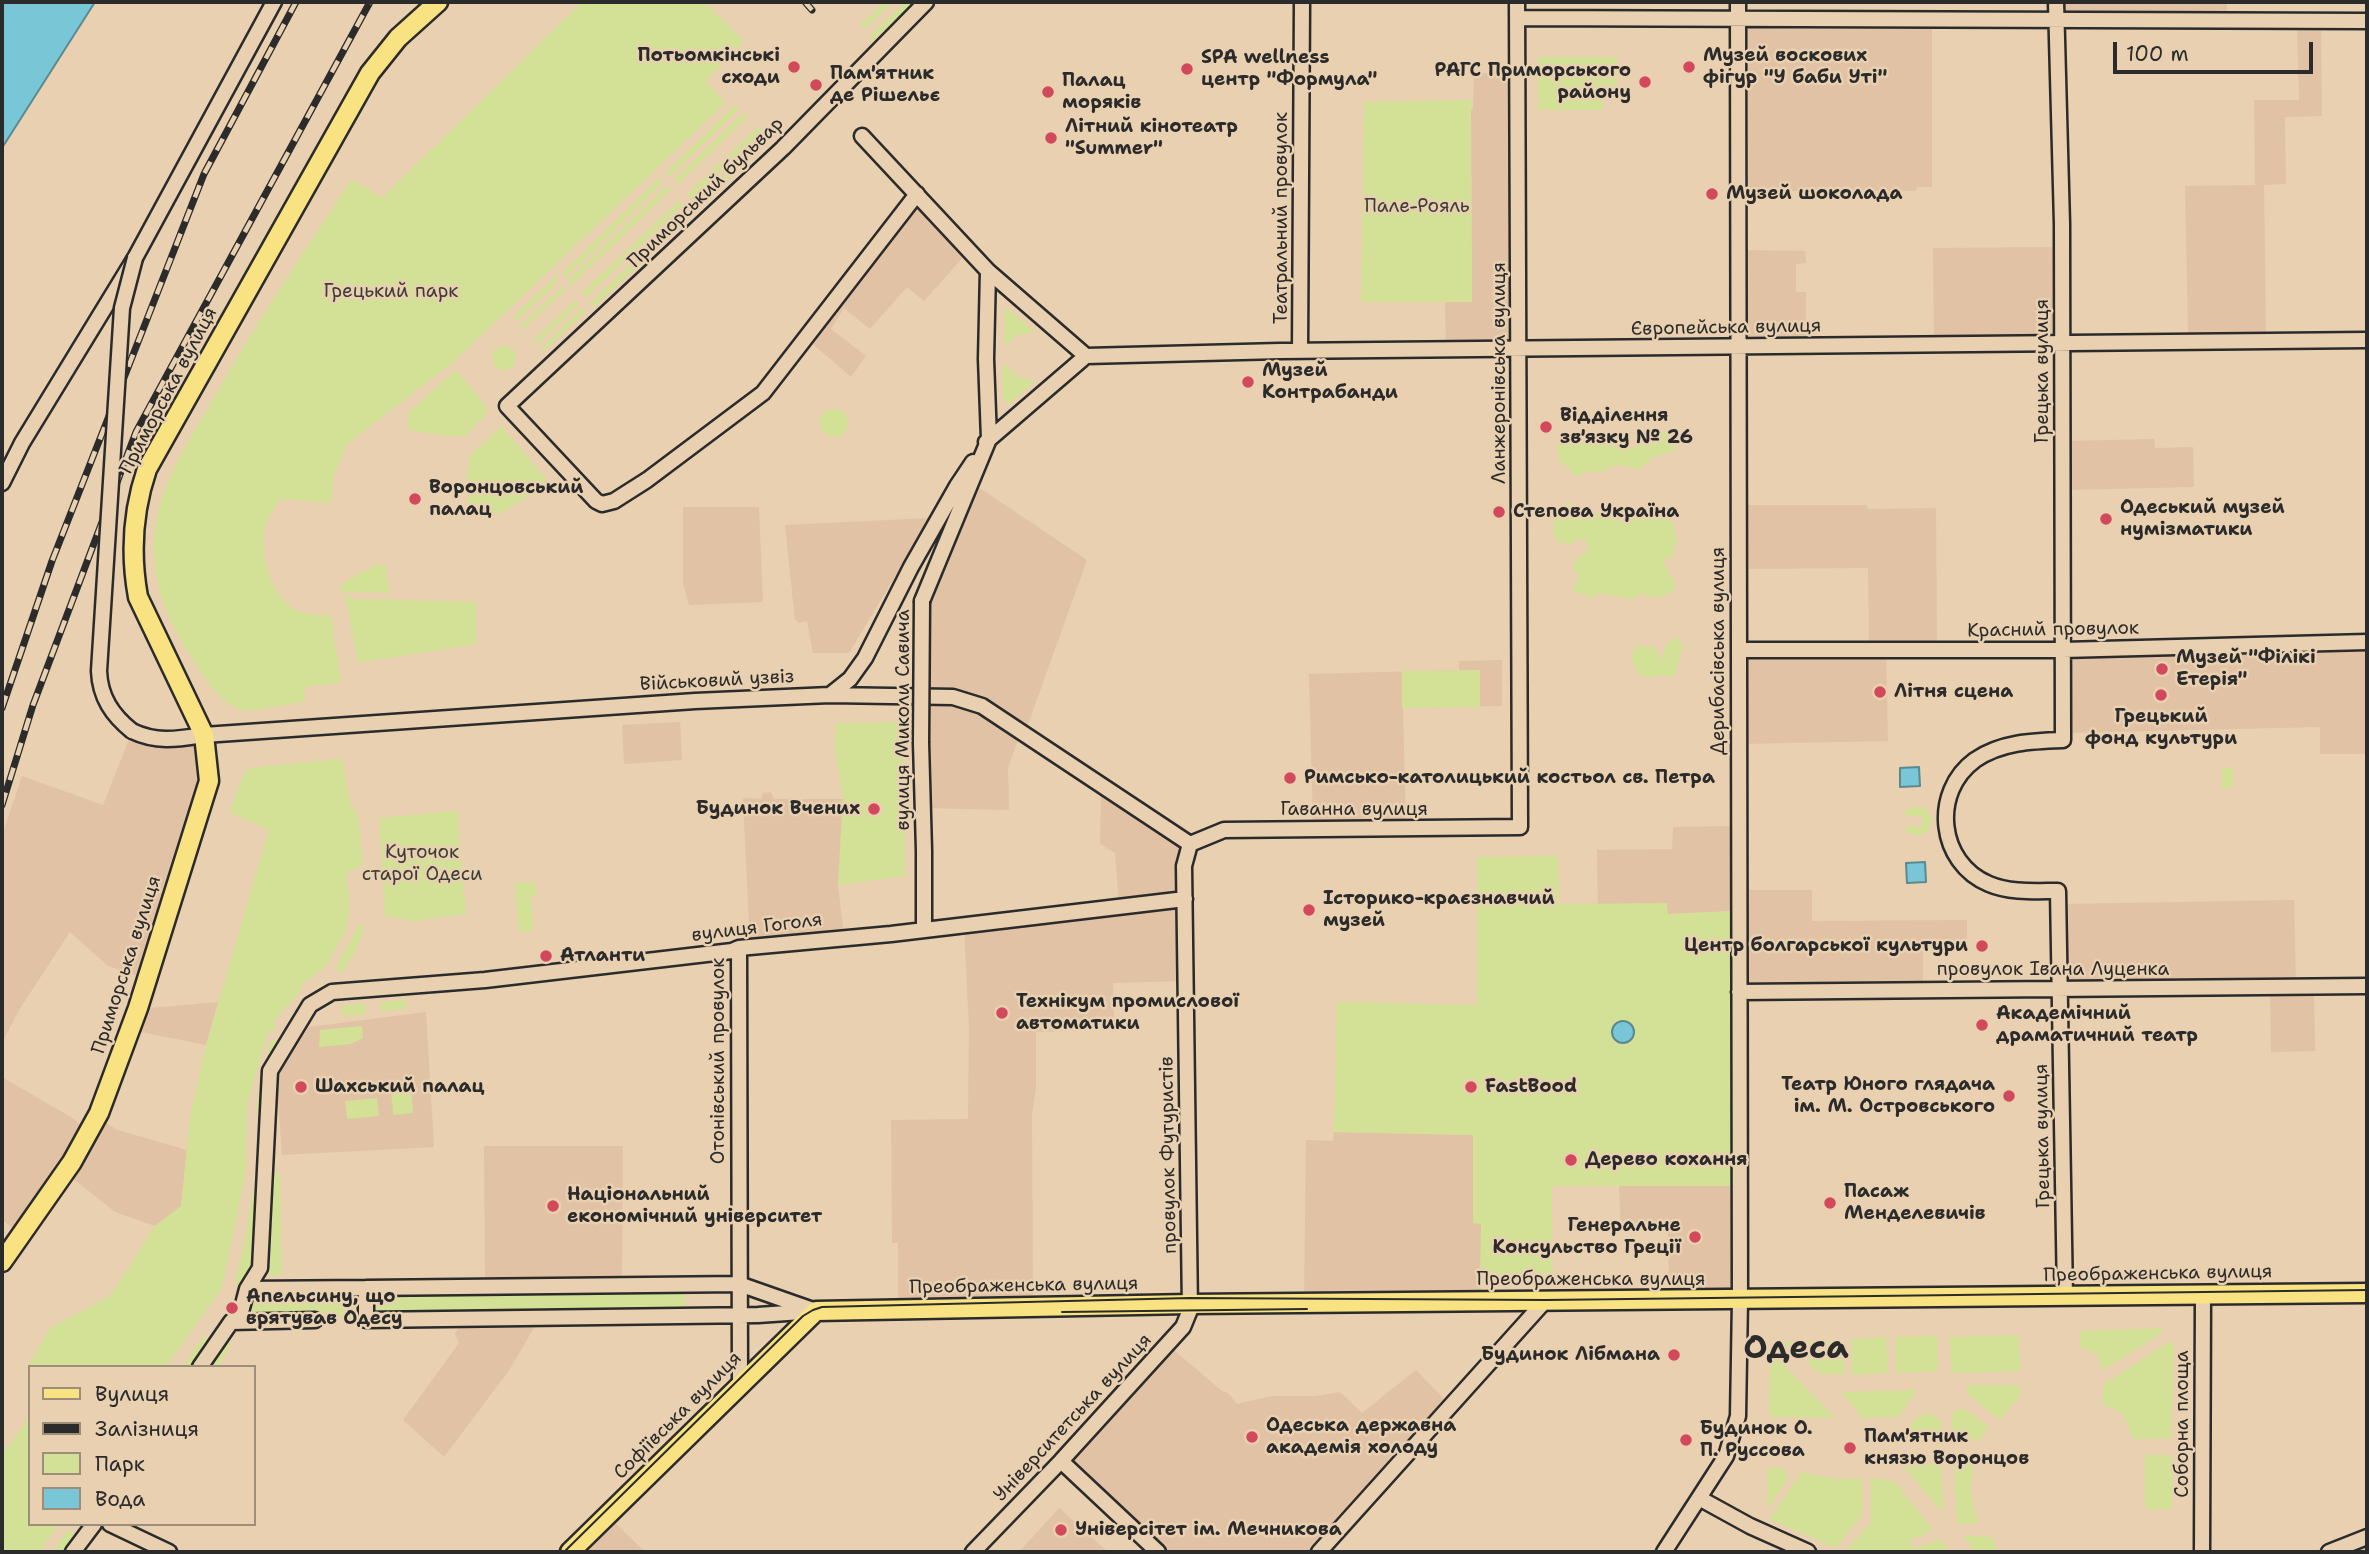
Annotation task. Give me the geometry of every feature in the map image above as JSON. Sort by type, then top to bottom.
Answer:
[{"type":"main road","name":"Приморська вулиця","points":[[2,1262],[72,1162],[99,1113],[138,1008],[209,781],[204,735],[138,597],[134,533],[138,496],[148,469],[370,73],[398,38],[438,2]]},
{"type":"main road","name":"Преображенська вулиця","points":[[816,1311],[1190,1301],[1544,1302],[2367,1293]]},
{"type":"main road","name":"Софіївська вулиця","points":[[570,1552],[816,1311]]},
{"type":"street","points":[[2,483],[22,443],[135,258],[274,2]]},
{"type":"street","name":"Приморський бульвар","points":[[917,194],[763,393],[614,501],[602,504],[596,501],[507,406],[783,148],[926,2]]},
{"type":"street","name":"Театральний провулок","points":[[1300,351],[1303,2]]},
{"type":"street","name":"Ланжеронівська вулиця","points":[[1517,2],[1520,827]]},
{"type":"street","name":"Дерибасівська вулиця","points":[[1738,2],[1740,1300]]},
{"type":"street","name":"Грецька вулиця","points":[[2056,2],[2062,224],[2063,740],[2014,744],[1975,761],[1961,775],[1950,792],[1945,820],[1951,847],[1958,859],[1976,877],[2002,888],[2058,891],[2065,1297]]},
{"type":"street","points":[[1518,18],[2367,21]]},
{"type":"street","points":[[830,695],[850,679],[865,658],[935,523],[989,439],[1086,356],[988,271],[862,136]]},
{"type":"street","name":"Військовий узвіз","points":[[135,258],[122,308],[99,671],[101,690],[107,705],[132,731],[157,740],[695,701],[830,695],[953,697],[982,706],[1191,844]]},
{"type":"street","points":[[988,271],[986,359],[989,439]]},
{"type":"street","name":"Європейська вулиця","points":[[1086,356],[1300,351],[2367,340]]},
{"type":"street","name":"вулиця Миколи Савича","points":[[924,929],[922,601],[989,439]]},
{"type":"street","name":"Красний провулок","points":[[1739,650],[2063,650],[2367,642]]},
{"type":"street","name":"Гаванна вулиця","points":[[1191,844],[1224,830],[1520,827]]},
{"type":"street","name":"провулок Футуристів","points":[[1190,1301],[1184,866],[1191,844]]},
{"type":"street","name":"вулиця Гоголя","points":[[247,1289],[260,1268],[270,1071],[310,1005],[332,992],[485,980],[732,951],[739,948],[1185,900]]},
{"type":"street","name":"Отонівський провулок","points":[[739,948],[740,1384]]},
{"type":"street","name":"провулок Івана Луценка","points":[[1739,992],[2367,986]]},
{"type":"street","name":"Преображенська вулиця","points":[[247,1289],[739,1284],[816,1311]]},
{"type":"street","name":"Преображенська вулиця","points":[[366,1288],[366,1320],[739,1316],[816,1311]]},
{"type":"street","points":[[201,1365],[231,1322],[242,1312],[247,1289]]},
{"type":"street","name":"Соборна площа","points":[[2202,1552],[2203,1295]]},
{"type":"street","points":[[1664,1552],[1726,1456],[1738,1416],[1740,1300]]},
{"type":"street","name":"Університетська вулиця","points":[[973,1552],[1061,1461],[1183,1327],[1190,1301]]},
{"type":"street","points":[[1320,1552],[1544,1302]]},
{"type":"street","points":[[231,1322],[315,1321]]},
{"type":"street","points":[[1061,1461],[1158,1552]]},
{"type":"street","points":[[1699,1498],[1750,1526],[1808,1552]]},
{"type":"street","points":[[74,1552],[93,1526]]},
{"type":"street","points":[[114,1526],[169,1552]]},
{"type":"street","points":[[2329,1552],[2367,1537]]},
{"type":"shaded area","points":[[2059,2],[2227,2],[2227,19],[2059,19]]},
{"type":"shaded area","points":[[1739,22],[1932,24],[1932,187],[1917,187],[1916,191],[1737,191]]},
{"type":"shaded area","points":[[2297,24],[2321,24],[2322,116],[2285,117],[2286,184],[2264,185],[2266,336],[2188,338],[2185,186],[2255,185],[2254,100],[2299,100]]},
{"type":"shaded area","points":[[1474,73],[1515,73],[1517,348],[1446,349],[1445,302],[1472,302],[1471,111]]},
{"type":"shaded area","points":[[916,198],[968,252],[924,301],[907,287],[870,329],[844,308],[831,329],[866,356],[851,377],[808,340]]},
{"type":"shaded area","points":[[2060,247],[2060,340],[1934,342],[1933,248]]},
{"type":"shaded area","points":[[1738,250],[1805,251],[1806,263],[1796,264],[1796,292],[1806,292],[1806,344],[1737,345]]},
{"type":"shaded area","points":[[2154,439],[2155,448],[2193,447],[2194,487],[2067,490],[2066,441]]},
{"type":"shaded area","points":[[972,483],[1087,560],[1025,733],[982,705],[923,695],[923,601]]},
{"type":"shaded area","points":[[1740,505],[1936,508],[1937,648],[1869,649],[1868,568],[1741,569]]},
{"type":"shaded area","points":[[683,507],[759,507],[763,602],[689,605],[683,583]]},
{"type":"shaded area","points":[[930,518],[849,653],[813,653],[807,621],[799,623],[795,620],[785,525]]},
{"type":"shaded area","points":[[2367,650],[2367,754],[2320,754],[2320,727],[2068,733],[2067,655]]},
{"type":"shaded area","points":[[1886,652],[1888,741],[1741,744],[1742,655]]},
{"type":"shaded area","points":[[1502,660],[1502,706],[1403,708],[1406,825],[1313,827],[1309,674],[1459,670],[1459,661]]},
{"type":"shaded area","points":[[923,697],[952,699],[1021,732],[1008,768],[1009,810],[924,808]]},
{"type":"shaded area","points":[[680,722],[682,760],[624,764],[622,725]]},
{"type":"shaded area","points":[[132,732],[204,736],[207,770],[143,978],[108,966],[70,932],[19,1010],[2,1043],[2,835],[22,776],[103,805]]},
{"type":"shaded area","points":[[1101,786],[1189,844],[1184,898],[1119,904],[1115,853],[1100,844]]},
{"type":"shaded area","points":[[771,792],[774,799],[843,799],[838,885],[844,937],[750,948],[743,798],[761,799],[763,793]]},
{"type":"shaded area","points":[[1735,826],[1736,911],[1598,913],[1597,850],[1672,849],[1673,827]]},
{"type":"shaded area","points":[[1743,890],[1812,890],[1812,921],[1967,920],[1967,942],[1923,942],[1923,982],[1746,987]]},
{"type":"shaded area","points":[[2294,900],[2296,984],[2066,987],[2065,904]]},
{"type":"shaded area","points":[[1184,902],[1184,981],[1113,983],[1114,1029],[1036,1032],[1036,1087],[1032,1115],[1033,1306],[898,1308],[898,1243],[892,1243],[891,1120],[968,1119],[969,1027],[964,926]]},
{"type":"shaded area","points":[[2314,988],[2315,1051],[2271,1052],[2270,989]]},
{"type":"shaded area","points":[[218,1002],[206,1045],[131,1030],[139,1009]]},
{"type":"shaded area","points":[[426,1012],[434,1147],[282,1155],[276,1076],[309,1027]]},
{"type":"shaded area","points":[[2,1077],[74,1119],[88,1131],[20,1233],[2,1220]]},
{"type":"shaded area","points":[[97,1118],[118,1130],[187,1150],[181,1207],[155,1226],[115,1212],[66,1173]]},
{"type":"shaded area","points":[[1334,1132],[1473,1135],[1473,1223],[1481,1223],[1481,1298],[1304,1301],[1306,1140],[1333,1141]]},
{"type":"shaded area","name":"Національний економічний університет","points":[[484,1146],[623,1146],[622,1280],[485,1284]]},
{"type":"shaded area","points":[[1619,1186],[1735,1186],[1738,1297],[1669,1298],[1668,1230],[1621,1229]]},
{"type":"shaded area","points":[[459,1326],[535,1326],[510,1369],[444,1457],[403,1420],[459,1343],[455,1334]]},
{"type":"shaded area","name":"Одеська державна академія холоду","points":[[1168,1345],[1222,1391],[1228,1393],[1237,1404],[1272,1396],[1316,1396],[1340,1392],[1362,1413],[1416,1370],[1449,1404],[1317,1552],[1164,1552],[1063,1461]]},
{"type":"shaded area","name":"Універсітет ім. Мечникова","points":[[1059,1508],[1108,1552],[1019,1552]]},
{"type":"shaded area","points":[[608,1516],[645,1552],[572,1552]]},
{"type":"green space","name":"Грецький парк","points":[[582,2],[704,2],[744,41],[705,81],[725,103],[451,364],[347,444],[333,478],[331,503],[281,499],[266,523],[264,534],[268,573],[273,585],[288,605],[306,614],[331,616],[341,683],[304,687],[305,701],[247,710],[233,706],[211,686],[181,640],[167,613],[158,585],[154,555],[156,521],[174,468],[244,346],[352,179],[382,198]]},
{"type":"green space","points":[[885,2],[893,2],[864,29],[860,25]]},
{"type":"green space","points":[[906,2],[914,2],[873,40],[869,36]]},
{"type":"green space","points":[[1538,57],[1617,57],[1617,85],[1603,86],[1603,110],[1538,110]]},
{"type":"green space","name":"Пале-Рояль","points":[[1473,100],[1472,302],[1361,302],[1364,102]]},
{"type":"green space","points":[[735,105],[739,109],[670,176],[666,172]]},
{"type":"green space","points":[[743,113],[747,117],[678,184],[674,180]]},
{"type":"green space","points":[[758,127],[762,131],[691,199],[687,194]]},
{"type":"green space","points":[[766,135],[770,139],[697,208],[693,204]]},
{"type":"green space","points":[[659,178],[663,182],[566,277],[562,273]]},
{"type":"green space","points":[[667,186],[671,190],[571,285],[567,281]]},
{"type":"green space","points":[[679,201],[683,205],[586,297],[582,293]]},
{"type":"green space","points":[[687,211],[691,215],[594,307],[590,303]]},
{"type":"green space","points":[[556,276],[559,280],[518,320],[514,316]]},
{"type":"green space","points":[[563,286],[566,289],[523,329],[520,326]]},
{"type":"green space","points":[[575,300],[579,304],[537,344],[533,341]]},
{"type":"green space","points":[[583,307],[586,311],[544,351],[541,348]]},
{"type":"green space","points":[[1007,308],[1035,332],[1017,335],[1005,347],[1004,311]]},
{"type":"green space","points":[[504,346],[512,350],[516,358],[512,366],[504,370],[496,366],[492,358],[496,350]]},
{"type":"green space","points":[[1006,364],[1014,374],[1034,382],[1009,404],[1003,398],[1003,367]]},
{"type":"green space","points":[[456,370],[487,407],[486,415],[464,437],[408,429],[409,412]]},
{"type":"green space","points":[[834,409],[844,413],[848,423],[844,433],[834,437],[824,433],[820,423],[824,413]]},
{"type":"green space","points":[[501,426],[547,480],[501,512],[468,515],[467,478],[470,456]]},
{"type":"green space","points":[[1660,431],[1671,433],[1677,441],[1674,450],[1652,458],[1640,469],[1619,465],[1607,468],[1603,473],[1590,471],[1578,476],[1573,475],[1569,467],[1559,461],[1557,445],[1562,435],[1581,437],[1598,434],[1612,439],[1615,447],[1625,448],[1655,440]]},
{"type":"green space","points":[[1568,502],[1581,509],[1607,515],[1619,522],[1636,512],[1645,517],[1667,512],[1676,540],[1672,559],[1663,557],[1675,588],[1664,596],[1641,594],[1634,599],[1600,593],[1593,598],[1575,592],[1573,587],[1580,576],[1573,569],[1576,558],[1590,550],[1585,541],[1577,539],[1570,544],[1558,542],[1553,533],[1556,510]]},
{"type":"green space","points":[[376,565],[386,565],[389,593],[341,592],[341,584]]},
{"type":"green space","points":[[350,595],[352,599],[476,602],[476,644],[358,663],[345,596]]},
{"type":"green space","points":[[1677,636],[1683,646],[1675,675],[1639,675],[1631,658],[1636,645],[1655,648],[1662,660],[1666,645]]},
{"type":"green space","points":[[1480,670],[1480,707],[1402,708],[1402,671]]},
{"type":"green space","name":"Будинок Вчених","points":[[904,722],[905,876],[838,885],[843,799],[835,748],[836,723]]},
{"type":"green space","points":[[342,759],[350,803],[358,816],[363,865],[346,873],[349,905],[346,930],[327,965],[303,984],[296,997],[274,1020],[275,1031],[268,1032],[247,1105],[246,1171],[222,1288],[166,1365],[29,1365],[50,1328],[110,1296],[155,1226],[181,1206],[190,1117],[206,1045],[269,830],[229,812],[243,776],[249,768]]},
{"type":"green space","points":[[2222,768],[2233,768],[2233,788],[2222,788]]},
{"type":"green space","points":[[1916,806],[1926,809],[1932,820],[1928,831],[1918,835],[1911,834],[1903,827],[1923,826],[1922,816],[1903,816],[1907,809]]},
{"type":"green space","name":"Куточок старої Одеси","points":[[457,811],[466,914],[414,921],[385,916],[379,818]]},
{"type":"green space","points":[[1558,856],[1559,904],[1667,903],[1668,914],[1736,911],[1735,1186],[1552,1186],[1552,1274],[1480,1274],[1481,1224],[1473,1223],[1473,1135],[1334,1132],[1337,1002],[1477,1005],[1477,857]]},
{"type":"green space","points":[[535,882],[536,895],[531,896],[533,931],[519,932],[515,883]]},
{"type":"green space","points":[[360,923],[364,927],[360,939],[342,973],[336,967]]},
{"type":"green space","points":[[406,1000],[407,1009],[381,1011],[381,1002]]},
{"type":"green space","points":[[365,1003],[366,1014],[343,1016],[341,1006]]},
{"type":"green space","points":[[362,1026],[363,1038],[351,1044],[319,1047],[320,1030]]},
{"type":"green space","points":[[271,1040],[280,1041],[263,1109],[255,1109]]},
{"type":"green space","points":[[411,1088],[413,1113],[393,1115],[391,1089]]},
{"type":"green space","points":[[377,1098],[379,1116],[347,1119],[345,1101]]},
{"type":"green space","points":[[257,1169],[262,1169],[253,1267],[245,1285],[234,1283],[242,1254]]},
{"type":"green space","points":[[280,1173],[282,1276],[269,1275],[272,1174]]},
{"type":"green space","points":[[685,1288],[685,1313],[370,1316],[370,1292]]},
{"type":"green space","points":[[254,1291],[364,1292],[364,1318],[242,1318]]},
{"type":"green space","points":[[2162,1328],[2162,1333],[2103,1370],[2096,1354],[2080,1347],[2080,1331]]},
{"type":"green space","points":[[2019,1335],[2020,1371],[1951,1373],[1950,1337]]},
{"type":"green space","points":[[204,1336],[213,1341],[197,1365],[184,1365]]},
{"type":"green space","points":[[1937,1336],[1938,1371],[1896,1373],[1895,1337]]},
{"type":"green space","points":[[1887,1337],[1888,1373],[1852,1375],[1851,1339]]},
{"type":"green space","points":[[223,1339],[232,1341],[220,1365],[206,1365]]},
{"type":"green space","points":[[1843,1340],[1845,1374],[1821,1374],[1809,1365],[1808,1341]]},
{"type":"green space","points":[[1802,1341],[1802,1359],[1795,1359],[1793,1352],[1783,1342]]},
{"type":"green space","points":[[2169,1342],[2174,1345],[2171,1438],[2133,1439],[2120,1413],[2103,1406],[2103,1385]]},
{"type":"green space","points":[[1770,1351],[1835,1418],[1769,1417]]},
{"type":"green space","points":[[1967,1385],[2020,1385],[2020,1395],[2000,1420],[1967,1394]]},
{"type":"green space","points":[[1917,1390],[1898,1417],[1862,1418],[1841,1392]]},
{"type":"green space","points":[[1962,1407],[1989,1427],[1981,1439],[1952,1440],[1952,1413]]},
{"type":"green space","points":[[1922,1414],[1933,1414],[1941,1422],[1941,1439],[1904,1440],[1904,1430]]},
{"type":"green space","points":[[28,1418],[28,1526],[57,1526],[40,1552],[2,1552],[2,1447],[7,1449]]},
{"type":"green space","points":[[2145,1455],[2172,1455],[2172,1509],[2145,1509]]},
{"type":"green space","points":[[1975,1462],[1971,1493],[1979,1523],[1957,1524],[1954,1463]]},
{"type":"green space","points":[[1941,1463],[1943,1513],[1902,1464]]},
{"type":"green space","points":[[1767,1468],[1784,1468],[1788,1478],[1768,1509]]},
{"type":"green space","points":[[1802,1472],[1835,1479],[1862,1478],[1862,1515],[1836,1548],[1769,1519]]},
{"type":"green space","points":[[1871,1478],[1894,1481],[1933,1530],[1909,1541],[1914,1549],[1940,1539],[1947,1547],[1944,1552],[1844,1552],[1871,1523]]},
{"type":"green space","points":[[67,1530],[75,1534],[64,1552],[53,1552]]},
{"type":"green space","points":[[1963,1536],[1989,1536],[1996,1543],[1996,1552],[1976,1552]]},
{"type":"water","points":[[2,2],[95,2],[2,148]]},
{"type":"water","points":[[1919,767],[1920,786],[1900,787],[1900,768]]},
{"type":"water","points":[[1925,862],[1926,882],[1907,883],[1906,863]]},
{"type":"water","points":[[1623,1021],[1631,1024],[1634,1032],[1631,1040],[1623,1043],[1615,1040],[1612,1032],[1615,1024]]},
{"type":"tram line","points":[[564,1552],[803,1316],[822,1307],[1190,1298],[1546,1300],[2367,1290]]},
{"type":"tram line","points":[[1062,1312],[1307,1309]]},
{"type":"railway","points":[[2,708],[52,561],[204,174],[296,2]]},
{"type":"railway","points":[[2,805],[33,705],[136,432],[370,2]]},
{"type":"railway","points":[[805,2],[812,10]]},
{"type":"place","name":"Потьомкінські сходи","points":[[794,67]]},
{"type":"place","name":"Музей воскових фігур \"У баби Уті\"","points":[[1689,67]]},
{"type":"place","name":"SPA wellness центр \"Формула\"","points":[[1187,69]]},
{"type":"place","name":"РАГС Приморського району","points":[[1645,82]]},
{"type":"place","name":"Пам'ятник де Рішельє","points":[[816,85]]},
{"type":"place","name":"Палац моряків","points":[[1048,92]]},
{"type":"place","name":"Літний кінотеатр \"Summer\"","points":[[1051,138]]},
{"type":"place","name":"Музей шоколада","points":[[1712,194]]},
{"type":"place","name":"Музей Контрабанди","points":[[1248,382]]},
{"type":"place","name":"Відділення зв'язку № 26","points":[[1546,427]]},
{"type":"place","name":"Воронцовський палац","points":[[415,499]]},
{"type":"place","name":"Степова Україна","points":[[1499,512]]},
{"type":"place","name":"Одеський музей нумізматики","points":[[2106,519]]},
{"type":"place","name":"Музей \"Філікі Етерія\"","points":[[2162,669]]},
{"type":"place","name":"Літня сцена","points":[[1880,692]]},
{"type":"place","name":"Грецький фонд культури","points":[[2161,695]]},
{"type":"place","name":"Римсько-католицький костьол св. Петра","points":[[1290,778]]},
{"type":"place","name":"Будинок Вчених","points":[[874,809]]},
{"type":"place","name":"Історико-краєзнавчий музей","points":[[1309,910]]},
{"type":"place","name":"Центр болгарської культури","points":[[1982,946]]},
{"type":"place","name":"Атланти","points":[[546,956]]},
{"type":"place","name":"Технікум промислової автоматики","points":[[1002,1013]]},
{"type":"place","name":"Академічний драматичний театр","points":[[1982,1025]]},
{"type":"place","name":"Шахський палац","points":[[301,1087]]},
{"type":"place","name":"FastBood","points":[[1471,1087]]},
{"type":"place","name":"Театр Юного глядача ім. М. Островського","points":[[2009,1096]]},
{"type":"place","name":"Дерево кохання","points":[[1571,1160]]},
{"type":"place","name":"Пасаж Менделевичів","points":[[1830,1203]]},
{"type":"place","name":"Національний економічний університет","points":[[553,1206]]},
{"type":"place","name":"Генеральне Консульство Греції","points":[[1695,1237]]},
{"type":"place","name":"Апельсину, що врятував Одесу","points":[[232,1308]]},
{"type":"place","name":"Будинок Лібмана","points":[[1674,1355]]},
{"type":"place","name":"Одеська державна академія холоду","points":[[1252,1437]]},
{"type":"place","name":"Будинок О. П. Руссова","points":[[1686,1440]]},
{"type":"place","name":"Пам'ятник князю Воронцов","points":[[1850,1448]]},
{"type":"place","name":"Універсітет ім. Мечникова","points":[[1061,1530]]},
{"type":"district","name":"Одеса","points":[[1796,1349]]}]
